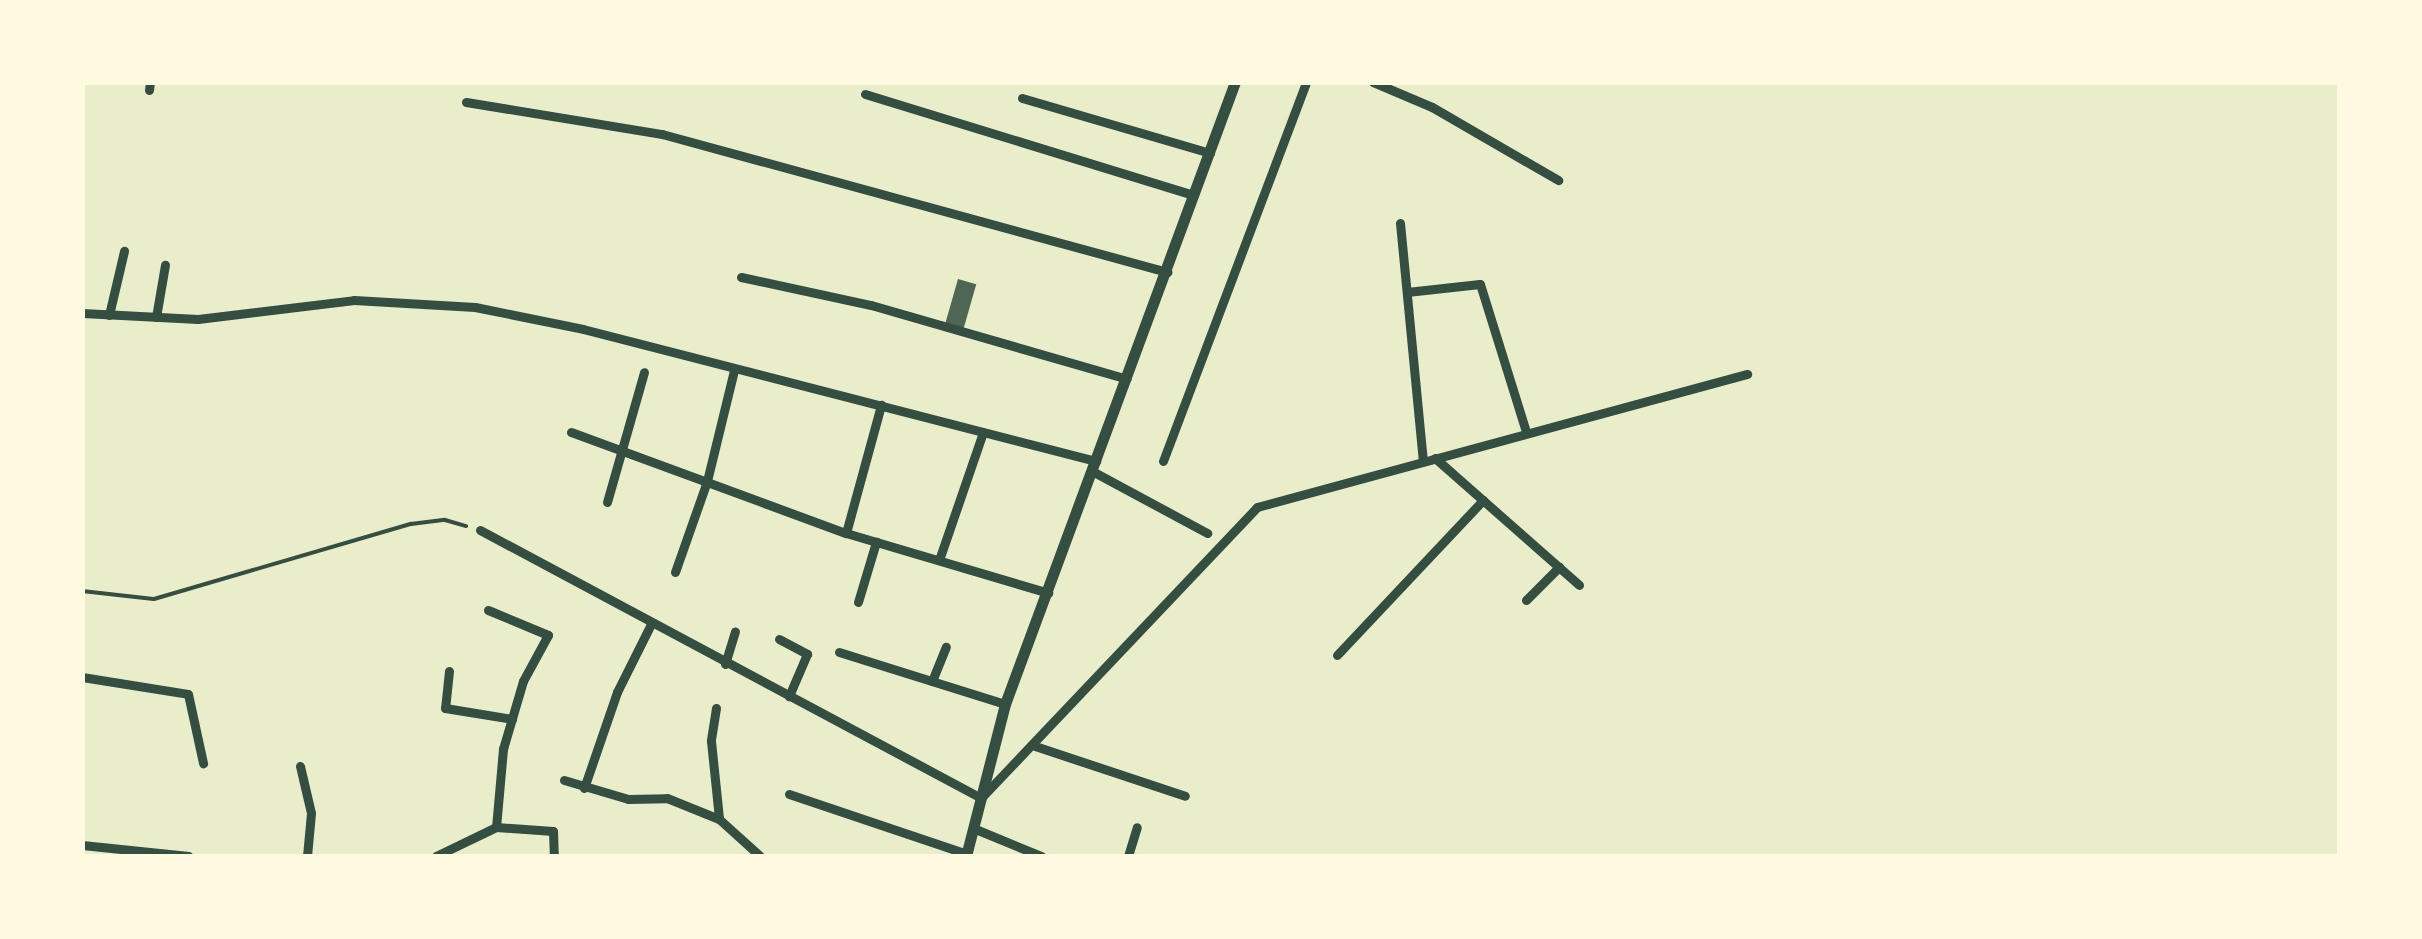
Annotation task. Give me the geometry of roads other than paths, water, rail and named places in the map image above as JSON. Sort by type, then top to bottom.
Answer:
[{"type":"street","points":[[789,794],[966,855],[1005,704],[1235,82]]},
{"type":"street","points":[[1163,461],[1306,82]]},
{"type":"street","points":[[1373,82],[1432,108],[1558,180]]},
{"type":"street","points":[[865,94],[1194,195]]},
{"type":"street","points":[[1022,98],[1210,153]]},
{"type":"street","points":[[466,102],[662,134],[1167,272]]},
{"type":"street","points":[[1400,224],[1422,461]]},
{"type":"street","points":[[109,316],[124,252]]},
{"type":"street","points":[[156,317],[166,265]]},
{"type":"street","points":[[742,277],[870,305],[1127,378]]},
{"type":"street","points":[[1407,292],[1480,284],[1526,432]]},
{"type":"street","points":[[82,312],[198,319],[354,300],[475,308],[983,432],[1094,466],[1207,532]]},
{"type":"street","points":[[675,572],[707,481],[734,370]]},
{"type":"street","points":[[607,502],[644,372]]},
{"type":"street","points":[[981,798],[1257,507],[1747,374]]},
{"type":"street","points":[[846,534],[880,405]]},
{"type":"street","points":[[571,432],[846,534],[1048,593]]},
{"type":"street","points":[[939,560],[983,432]]},
{"type":"street","points":[[1435,458],[1579,585]]},
{"type":"street","points":[[1337,655],[1483,500]]},
{"type":"street","points":[[480,530],[650,626],[981,798]]},
{"type":"street","points":[[858,602],[876,542]]},
{"type":"street","points":[[1526,600],[1559,567]]},
{"type":"street","points":[[488,610],[548,635],[512,719],[496,827]]},
{"type":"street","points":[[584,788],[617,692],[650,626]]},
{"type":"street","points":[[725,664],[735,631]]},
{"type":"street","points":[[779,639],[807,654],[788,696]]},
{"type":"street","points":[[932,681],[946,647]]},
{"type":"street","points":[[839,652],[1005,704]]},
{"type":"street","points":[[449,671],[445,708],[512,719]]},
{"type":"street","points":[[82,677],[188,694],[203,763]]},
{"type":"street","points":[[716,708],[711,741],[719,819]]},
{"type":"street","points":[[1032,745],[1185,796]]},
{"type":"street","points":[[300,766],[311,813],[307,856]]},
{"type":"street","points":[[564,780],[628,798],[668,798],[719,819],[760,856]]},
{"type":"street","points":[[436,856],[496,827],[553,831],[554,856]]},
{"type":"street","points":[[1128,856],[1137,827]]},
{"type":"street","points":[[972,828],[1038,856]]},
{"type":"street","points":[[82,845],[188,856]]}]
